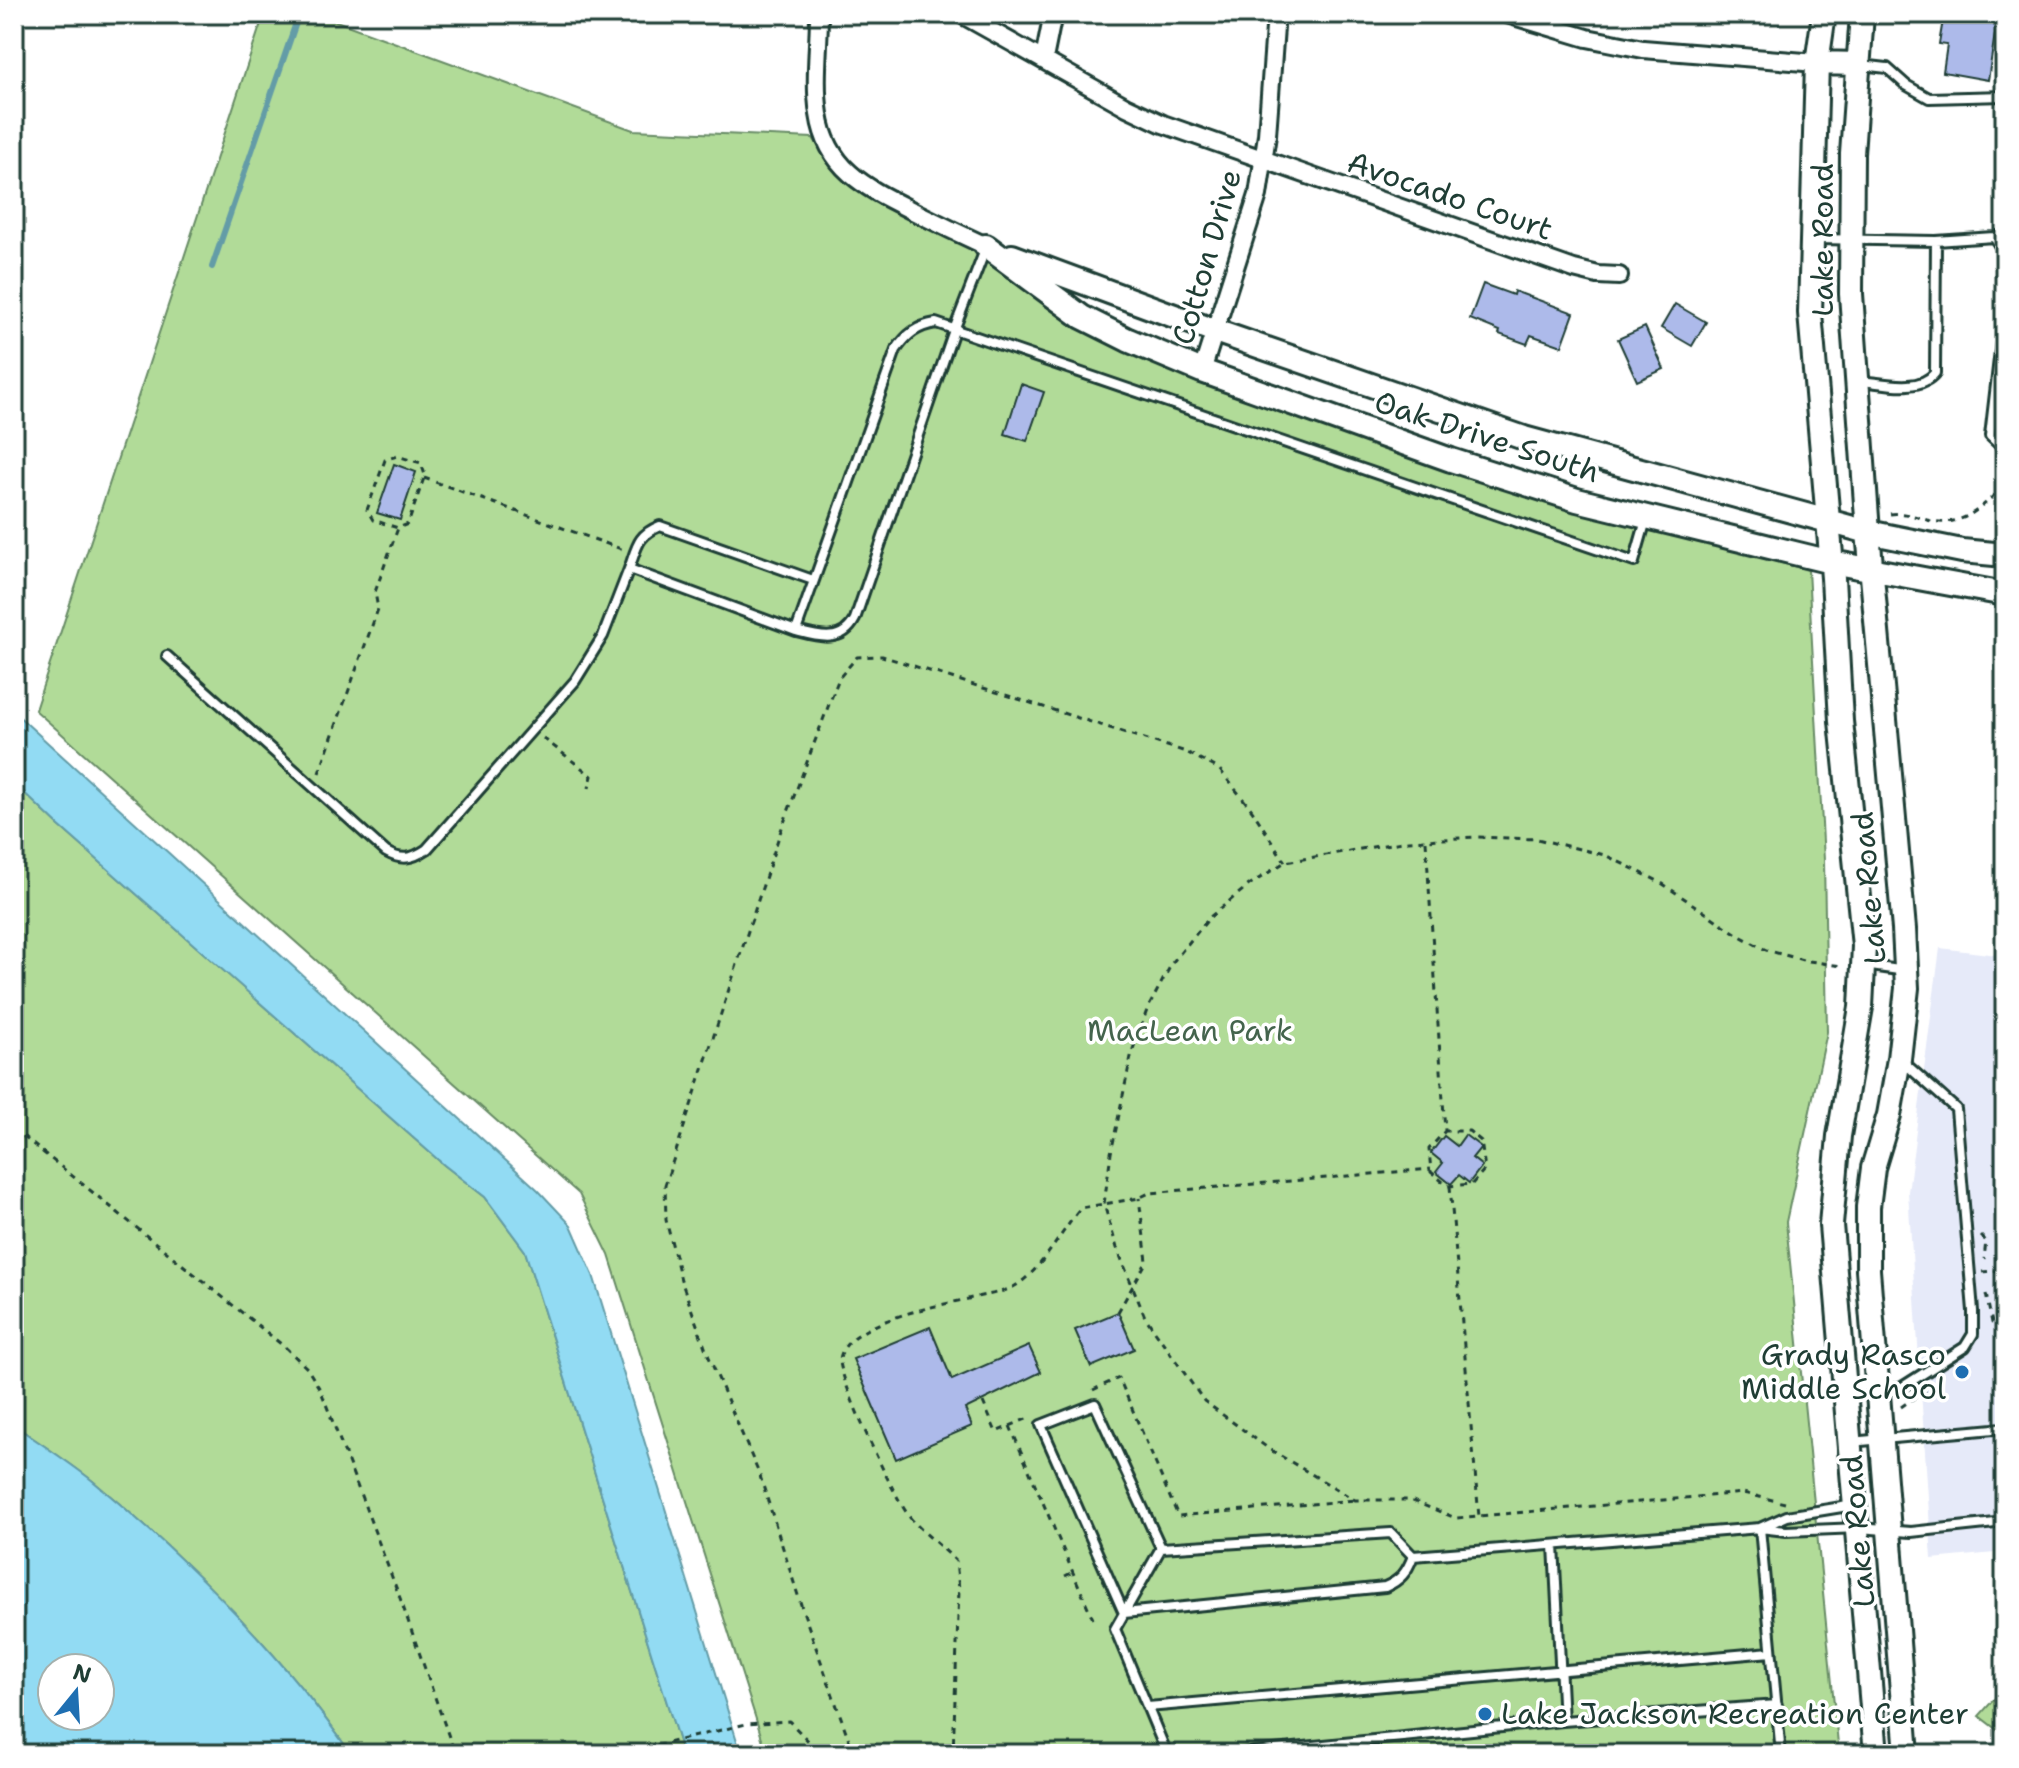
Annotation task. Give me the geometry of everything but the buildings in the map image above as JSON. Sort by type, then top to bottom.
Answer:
[{"type":"street","name":"Oak Drive South","points":[[819,14],[819,113],[824,135],[834,155],[864,187],[986,246],[1215,331],[1524,438],[1829,522],[1874,524],[1962,551],[2005,555]]},
{"type":"street","name":"Avocado Court","points":[[961,14],[1163,124],[1574,269],[1619,276]]},
{"type":"street","points":[[1044,59],[1053,14]]},
{"type":"street","name":"Cotton Drive","points":[[1202,371],[1258,195],[1264,161],[1276,14]]},
{"type":"street","points":[[1507,14],[1587,38],[1643,49],[1858,64]]},
{"type":"street","name":"Lake Road","points":[[1824,14],[1817,63],[1810,313],[1829,522],[1841,721],[1864,946],[1852,965],[1861,1007],[1839,1136],[1831,1225],[1876,1754]]},
{"type":"street","name":"Lake Road","points":[[1862,14],[1852,154],[1851,294],[1874,524],[1871,571],[1907,988],[1889,1115],[1873,1168],[1868,1207],[1868,1270],[1907,1754]]},
{"type":"street","name":"Oak Drive South","points":[[986,246],[1082,317],[1128,340],[1202,371],[1451,460],[1577,500],[1831,562],[2005,594]]},
{"type":"lane","points":[[1858,64],[1887,68],[1906,85],[1929,98],[2005,96]]},
{"type":"lane","points":[[1811,239],[1936,241],[2005,234]]},
{"type":"lane","points":[[1994,237],[2005,254]]},
{"type":"lane","points":[[1858,381],[1911,385],[1928,381],[1935,373],[1936,241]]},
{"type":"lane","points":[[629,569],[796,631],[824,638],[838,636],[850,628],[986,246]]},
{"type":"lane","points":[[2005,307],[1990,436],[2005,450]]},
{"type":"lane","points":[[796,631],[896,350],[907,335],[923,325],[936,323],[1634,562],[1647,515]]},
{"type":"lane","points":[[167,656],[386,852],[398,859],[414,857],[427,849],[575,681],[603,636],[638,542],[646,531],[660,526],[813,580]]},
{"type":"lane","points":[[1852,965],[1906,971]]},
{"type":"lane","points":[[1845,1385],[1899,1389],[1965,1347],[1973,1334],[1956,1109],[1899,1059]]},
{"type":"lane","points":[[1124,1613],[1041,1425],[1095,1404],[1161,1548]]},
{"type":"lane","points":[[1850,1442],[2005,1428]]},
{"type":"lane","points":[[1760,1528],[1787,1516],[1854,1505]]},
{"type":"lane","points":[[1413,1556],[1760,1528],[1786,1531],[1859,1528],[1911,1532],[2005,1522]]},
{"type":"lane","points":[[1760,1528],[1781,1754]]},
{"type":"lane","points":[[1161,1548],[1391,1533],[1413,1556]]},
{"type":"lane","points":[[1554,1545],[1563,1721]]},
{"type":"lane","points":[[1161,1548],[1115,1629],[1167,1754]]},
{"type":"lane","points":[[1124,1613],[1385,1587],[1398,1582],[1413,1556]]},
{"type":"lane","points":[[1148,1707],[1771,1652]]},
{"type":"lane","points":[[1233,1754],[1563,1721],[1777,1705]]},
{"type":"path","points":[[397,456],[421,463],[424,478],[408,524],[398,528],[373,520],[367,510],[385,460],[397,456]]},
{"type":"path","points":[[424,478],[635,553]]},
{"type":"path","points":[[1874,524],[1897,513],[1936,522],[1954,522],[1982,508],[2004,485]]},
{"type":"path","points":[[314,788],[378,609],[375,592],[398,528]]},
{"type":"path","points":[[854,1754],[803,1611],[760,1476],[706,1350],[681,1280],[664,1199],[665,1185],[780,833],[839,678],[857,657],[882,656],[1186,752],[1219,769],[1252,810],[1285,862]]},
{"type":"path","points":[[534,731],[592,776],[589,788]]},
{"type":"path","points":[[1355,1500],[1269,1449],[1204,1401],[1145,1317],[1117,1248],[1104,1204],[1132,1052],[1153,999],[1172,963],[1210,917],[1249,885],[1285,862],[1426,840],[1477,837],[1537,839],[1605,855],[1660,882],[1766,950],[1803,960],[1852,965]]},
{"type":"path","points":[[1426,840],[1445,1131],[1429,1149],[1431,1169],[1450,1186],[1479,1517]]},
{"type":"path","points":[[14,1129],[307,1368],[321,1391],[400,1598],[455,1754]]},
{"type":"path","points":[[1445,1131],[1469,1131],[1481,1141],[1485,1169],[1472,1184],[1450,1186]]},
{"type":"path","points":[[953,1754],[959,1589],[956,1561],[912,1520],[898,1500],[870,1442],[842,1372],[840,1360],[844,1349],[853,1338],[870,1328],[925,1308],[1011,1288],[1031,1275],[1081,1208],[1139,1198],[1149,1193],[1431,1169]]},
{"type":"path","points":[[1118,1312],[1147,1261],[1139,1198]]},
{"type":"path","points":[[1982,1272],[2005,1270]]},
{"type":"path","points":[[1092,1390],[1119,1378],[1178,1516],[1355,1500],[1410,1500],[1456,1518],[1743,1493],[1790,1504]]},
{"type":"path","points":[[983,1402],[996,1432],[1037,1414]]},
{"type":"path","points":[[1010,1426],[1093,1619]]},
{"type":"path","points":[[1065,1576],[1073,1572]]},
{"type":"path","points":[[622,1754],[746,1724],[789,1721],[821,1754]]},
{"type":"shaded area","name":"Grady Rasco Middle School","points":[[1940,948],[2005,956],[2005,1552],[1932,1559],[1908,1192]]},
{"type":"green space","name":"MacLean Park","points":[[264,14],[317,14],[633,130],[813,138],[834,170],[870,195],[964,245],[1090,326],[1591,513],[1808,570],[1824,860],[1827,1032],[1786,1222],[1839,1754],[767,1754],[609,1255],[579,1194],[35,710]]},
{"type":"green space","points":[[14,783],[444,1165],[485,1197],[525,1251],[683,1754],[351,1754],[294,1679],[199,1576],[94,1482],[14,1425]]},
{"type":"green space","points":[[2005,1687],[2005,1736],[1979,1716]]},
{"type":"water","points":[[14,712],[538,1190],[571,1225],[593,1275],[741,1754],[683,1754],[525,1251],[485,1197],[444,1165],[14,783]]},
{"type":"water","points":[[14,1425],[94,1482],[199,1576],[294,1679],[351,1754],[14,1754]]},
{"type":"waterway","points":[[212,267],[299,14]]},
{"type":"place","name":"Grady Rasco Middle School","points":[[1962,1372]]},
{"type":"place","name":"Lake Jackson Recreation Center","points":[[1485,1714]]}]
